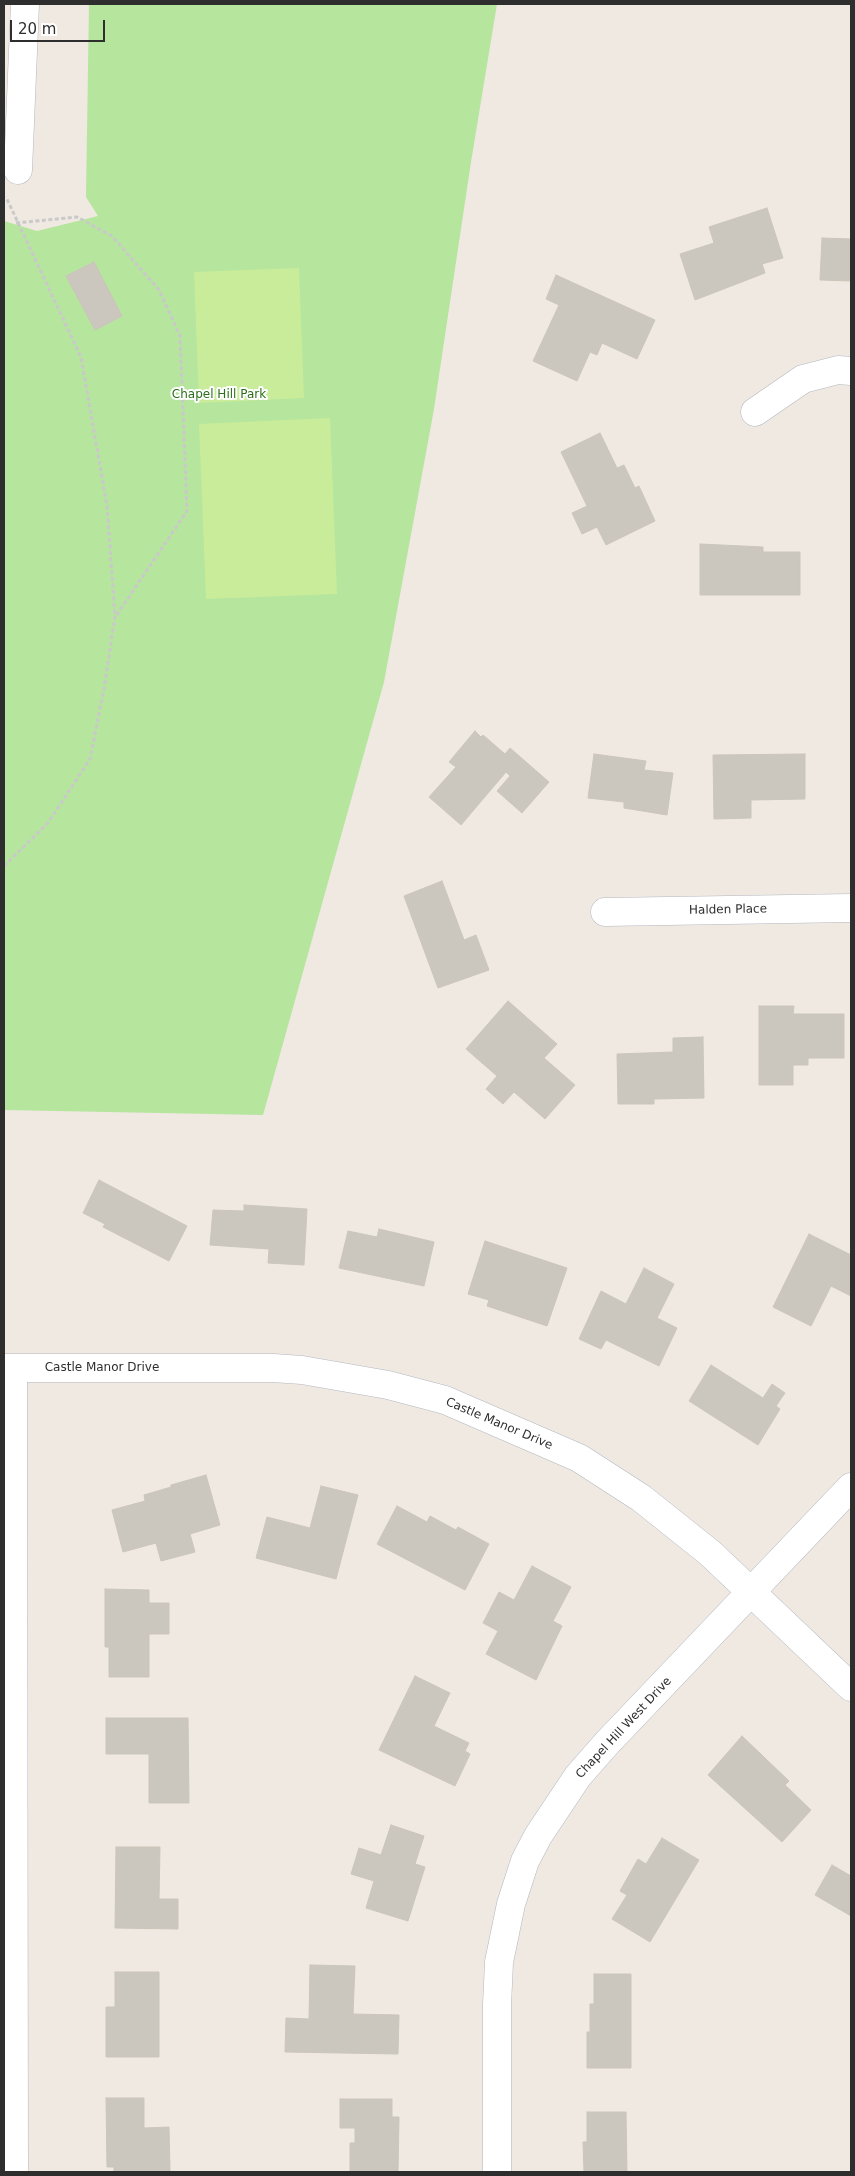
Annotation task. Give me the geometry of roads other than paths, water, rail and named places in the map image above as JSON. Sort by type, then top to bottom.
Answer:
[{"type":"street","points":[[11,181],[25,4]]},
{"type":"street","points":[[755,412],[803,379],[838,370],[851,371]]},
{"type":"street","name":"Halden Place","points":[[605,912],[851,908]]},
{"type":"street","points":[[8,1368],[14,2172]]},
{"type":"street","name":"Castle Manor Drive","points":[[8,1368],[273,1368],[302,1370],[388,1385],[445,1400],[579,1458],[641,1498],[710,1553],[851,1687]]},
{"type":"street","name":"Chapel Hill West Drive","points":[[497,2172],[497,2004],[499,1962],[509,1912],[525,1862],[545,1823],[578,1776],[851,1488]]},
{"type":"park label","name":"Chapel Hill Park","points":[[219,395]]}]
